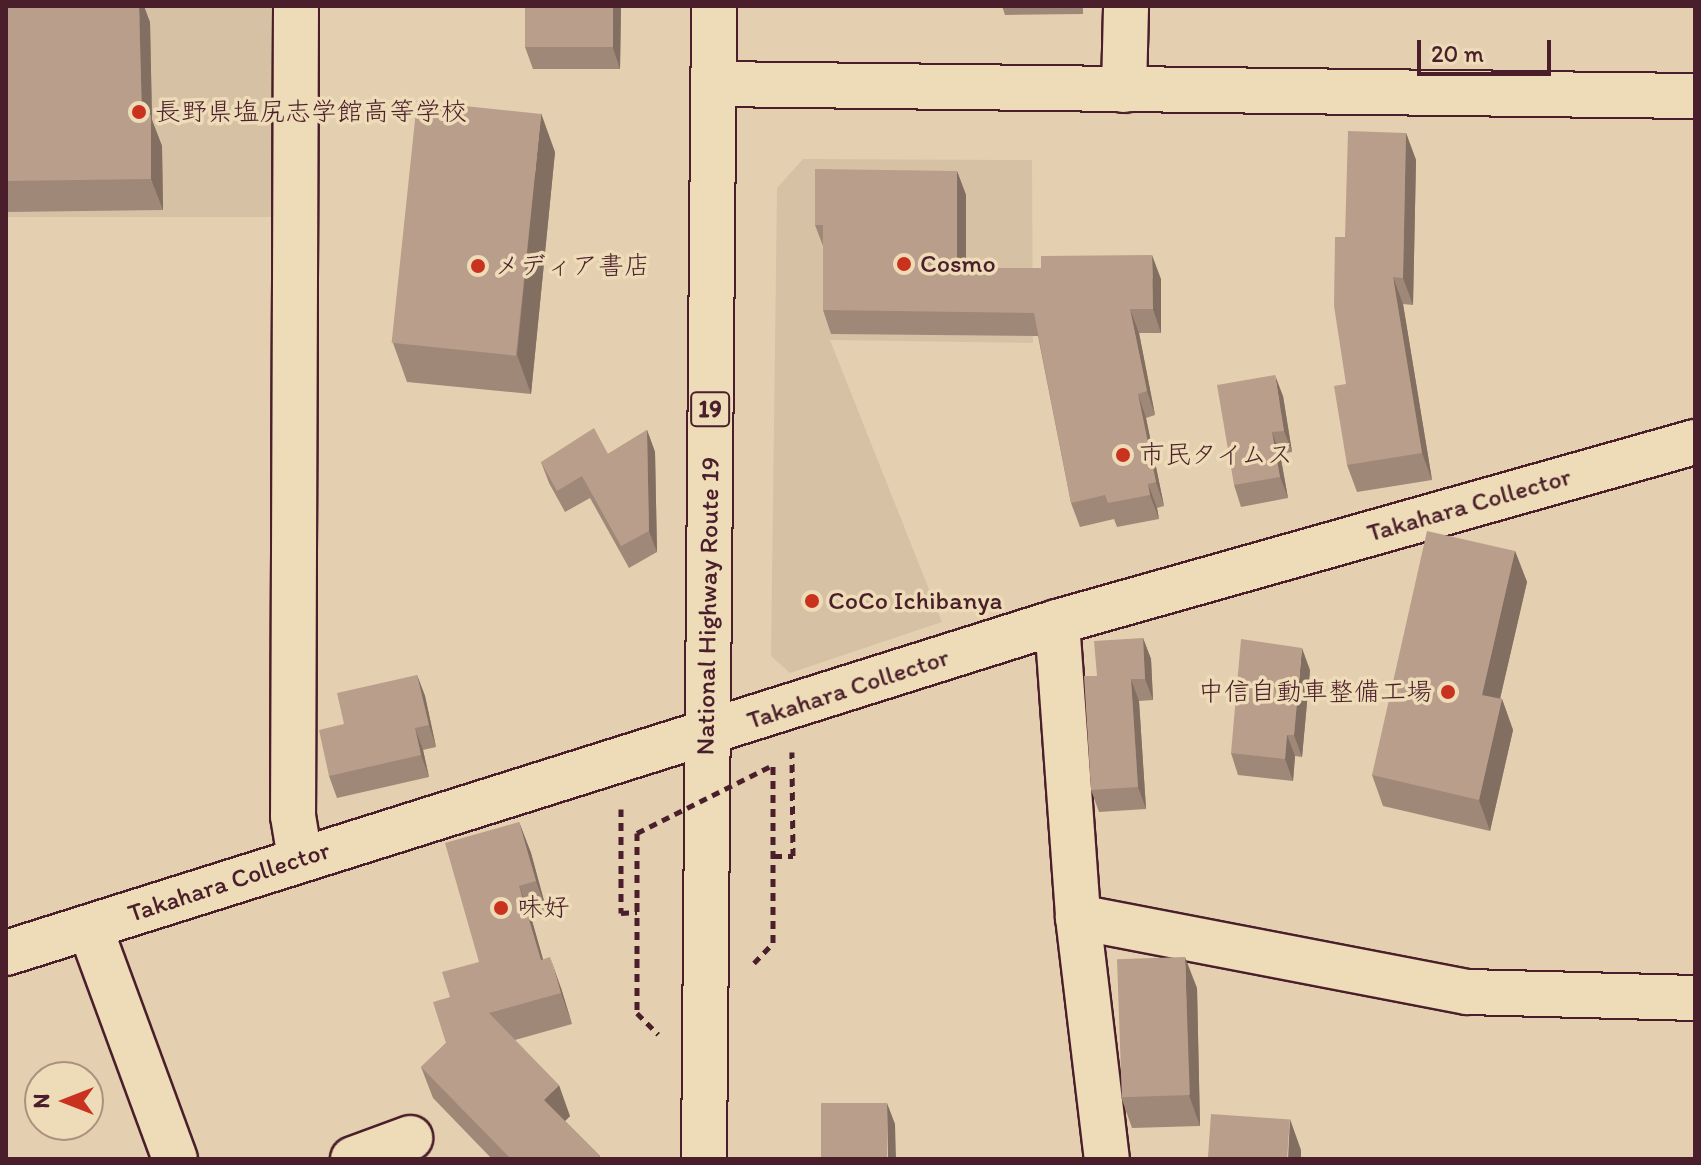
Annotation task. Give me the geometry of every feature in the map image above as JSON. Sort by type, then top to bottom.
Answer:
[{"type":"main road","points":[[296,6],[293,816],[300,858]]},
{"type":"main road","name":"National Highway Route 19","points":[[703,1155],[714,6]]},
{"type":"main road","points":[[1124,90],[1126,6]]},
{"type":"main road","points":[[713,84],[1695,96]]},
{"type":"main road","name":"Takahara Collector","points":[[6,953],[1057,622],[1695,442]]},
{"type":"main road","points":[[1057,622],[1078,917],[1107,1159]]},
{"type":"main road","points":[[1078,917],[1467,992],[1695,998]]},
{"type":"main road","points":[[90,928],[175,1159]]},
{"type":"main road","points":[[353,1159],[410,1138]]},
{"type":"path","points":[[774,856],[793,856],[792,738]]},
{"type":"path","points":[[658,1034],[637,1013],[637,833],[773,765],[773,943],[754,963]]},
{"type":"path","points":[[621,809],[621,913],[637,912]]},
{"type":"shaded area","name":"長野県塩尻志学館高等学校","points":[[6,6],[272,6],[272,217],[6,217]]},
{"type":"shaded area","points":[[803,159],[1032,160],[1033,343],[830,340],[942,622],[790,673],[771,656],[777,188]]},
{"type":"building","points":[[6,6],[139,6],[142,116],[151,115],[151,179],[6,181]]},
{"type":"building","points":[[525,6],[613,6],[613,47],[525,47]]},
{"type":"building","points":[[417,101],[541,114],[516,356],[392,343]]},
{"type":"building","points":[[1348,131],[1406,133],[1403,278],[1393,277],[1422,453],[1347,465],[1334,386],[1346,384],[1334,306],[1335,237],[1345,237]]},
{"type":"building","points":[[815,169],[957,171],[957,268],[1041,268],[1041,256],[1152,255],[1153,309],[1130,309],[1147,391],[1138,394],[1156,482],[1148,484],[1150,495],[1108,503],[1105,495],[1071,503],[1034,313],[823,310],[823,225],[815,225]]},
{"type":"building","points":[[1275,375],[1284,431],[1272,432],[1280,477],[1234,485],[1217,385]]},
{"type":"building","points":[[594,428],[608,454],[647,430],[649,531],[621,546],[582,476],[557,491],[541,462]]},
{"type":"building","points":[[1427,531],[1515,551],[1482,695],[1502,699],[1479,800],[1372,775]]},
{"type":"building","points":[[1143,638],[1145,679],[1131,679],[1138,787],[1091,790],[1084,676],[1097,676],[1094,641]]},
{"type":"building","points":[[1241,639],[1302,648],[1294,735],[1287,735],[1285,759],[1231,753]]},
{"type":"building","points":[[417,675],[429,725],[415,728],[421,755],[329,776],[319,730],[344,724],[337,693]]},
{"type":"building","points":[[519,822],[536,881],[519,886],[541,960],[550,957],[561,993],[489,1013],[559,1085],[544,1100],[600,1156],[597,1159],[511,1159],[421,1067],[446,1043],[433,1002],[450,997],[442,972],[479,962],[445,843]]},
{"type":"building","points":[[1185,957],[1190,1095],[1122,1097],[1117,959]]},
{"type":"building","points":[[821,1103],[887,1103],[887,1159],[821,1159]]},
{"type":"building","points":[[1211,1114],[1290,1120],[1287,1159],[1208,1159]]},
{"type":"place","name":"長野県塩尻志学館高等学校","points":[[139,112]]},
{"type":"place","name":"Cosmo","points":[[904,264]]},
{"type":"place","name":"メディア書店","points":[[478,266]]},
{"type":"place","name":"市民タイムス","points":[[1123,455]]},
{"type":"place","name":"CoCo Ichibanya","points":[[812,601]]},
{"type":"place","name":"中信自動車整備工場","points":[[1448,692]]},
{"type":"place","name":"味好","points":[[501,908]]}]
